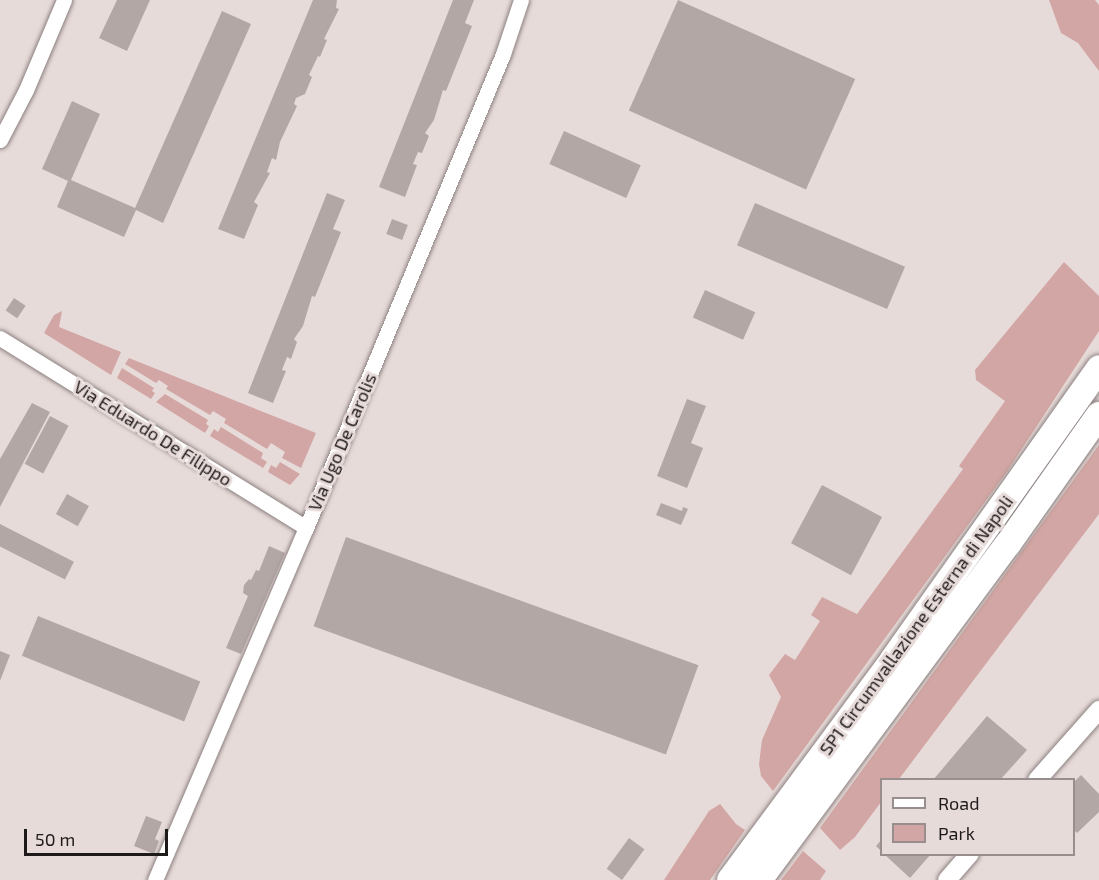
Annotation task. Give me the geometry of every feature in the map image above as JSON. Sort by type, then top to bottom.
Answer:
[{"type":"highway","name":"SP1 Circumvallazione Esterna di Napoli","points":[[730,880],[894,658],[1099,368]]},
{"type":"highway","name":"SP1 Circumvallazione Esterna di Napoli","points":[[759,880],[1008,544],[1099,415]]},
{"type":"street","points":[[0,140],[26,90],[64,0]]},
{"type":"street","name":"Via Ugo De Carolis","points":[[155,880],[306,528],[503,54],[521,0]]},
{"type":"street","name":"Via Eduardo De Filippo","points":[[0,338],[306,528]]},
{"type":"street","points":[[1039,778],[1099,710]]},
{"type":"street","points":[[947,880],[969,856]]},
{"type":"green space","points":[[1049,0],[1095,0],[1099,5],[1099,71],[1078,43],[1061,33]]},
{"type":"green space","points":[[1064,262],[1099,296],[1099,331],[1006,473],[773,791],[761,776],[759,764],[762,740],[781,697],[769,675],[785,654],[795,660],[820,621],[811,615],[822,597],[857,614],[963,469],[959,466],[1005,401],[976,380],[975,370]]},
{"type":"green space","points":[[62,311],[59,327],[121,352],[111,375],[44,333],[54,315]]},
{"type":"green space","points":[[129,358],[316,433],[301,468],[282,458],[285,452],[271,443],[267,449],[224,423],[226,419],[213,411],[210,415],[166,389],[168,386],[159,380],[156,383],[125,364]]},
{"type":"green space","points":[[122,368],[154,388],[152,391],[155,393],[151,399],[117,378]]},
{"type":"green space","points":[[165,394],[208,420],[206,424],[209,426],[205,433],[156,402]]},
{"type":"green space","points":[[221,427],[263,453],[261,458],[267,462],[263,468],[210,436],[214,429],[218,432]]},
{"type":"green space","points":[[1099,445],[1099,514],[900,778],[880,778],[880,803],[855,837],[840,850],[820,828]]},
{"type":"green space","points":[[280,462],[300,474],[290,485],[268,472],[271,465],[276,468]]},
{"type":"green space","points":[[720,804],[736,824],[745,830],[710,880],[664,880],[709,811]]},
{"type":"green space","points":[[803,851],[826,871],[820,880],[781,880]]},
{"type":"building","points":[[117,0],[150,0],[127,51],[99,38]]},
{"type":"building","points":[[313,0],[337,0],[336,8],[339,9],[324,39],[327,40],[320,57],[318,56],[309,75],[312,77],[305,94],[296,98],[294,104],[297,106],[280,142],[276,160],[272,158],[267,172],[270,173],[254,202],[258,205],[244,239],[218,229]]},
{"type":"building","points":[[453,0],[474,0],[465,23],[472,26],[446,91],[443,90],[434,120],[425,133],[429,136],[422,153],[418,152],[413,164],[417,165],[405,197],[379,187]]},
{"type":"building","points":[[678,0],[855,79],[806,189],[629,111]]},
{"type":"building","points":[[222,11],[251,24],[163,223],[136,210],[124,237],[57,207],[68,181],[42,169],[72,101],[100,114],[71,180],[135,208]]},
{"type":"building","points":[[564,131],[641,165],[626,198],[549,164]]},
{"type":"building","points":[[327,193],[345,200],[333,229],[341,232],[315,297],[312,296],[303,326],[294,339],[297,342],[291,359],[287,357],[282,370],[286,371],[273,403],[248,393]]},
{"type":"building","points":[[755,203],[905,267],[887,309],[737,245]]},
{"type":"building","points":[[392,219],[408,225],[402,240],[386,234]]},
{"type":"building","points":[[705,290],[755,312],[743,340],[693,317]]},
{"type":"building","points":[[14,298],[26,306],[17,318],[6,310]]},
{"type":"building","points":[[687,399],[706,406],[691,443],[703,448],[687,488],[657,476]]},
{"type":"building","points":[[32,403],[50,412],[0,507],[0,459]]},
{"type":"building","points":[[50,416],[69,426],[43,474],[25,464]]},
{"type":"building","points":[[822,485],[882,517],[851,575],[791,543]]},
{"type":"building","points":[[67,494],[89,506],[78,526],[56,514]]},
{"type":"building","points":[[661,503],[682,511],[683,507],[688,509],[681,525],[656,515]]},
{"type":"building","points":[[0,524],[74,562],[65,580],[0,546]]},
{"type":"building","points":[[346,537],[698,665],[666,755],[314,626]]},
{"type":"building","points":[[269,546],[285,553],[241,654],[226,648],[248,596],[243,593],[244,585],[249,579],[251,580],[256,570],[259,571]]},
{"type":"building","points":[[38,616],[200,682],[184,721],[22,656]]},
{"type":"building","points":[[0,651],[10,655],[0,681]]},
{"type":"building","points":[[987,716],[1027,750],[1002,778],[935,778]]},
{"type":"building","points":[[1081,775],[1099,794],[1099,812],[1077,833],[1075,831],[1075,781]]},
{"type":"building","points":[[146,816],[162,822],[155,839],[159,841],[154,854],[134,846]]},
{"type":"building","points":[[629,838],[644,849],[622,880],[607,869]]},
{"type":"building","points":[[886,856],[929,856],[910,878]]}]
